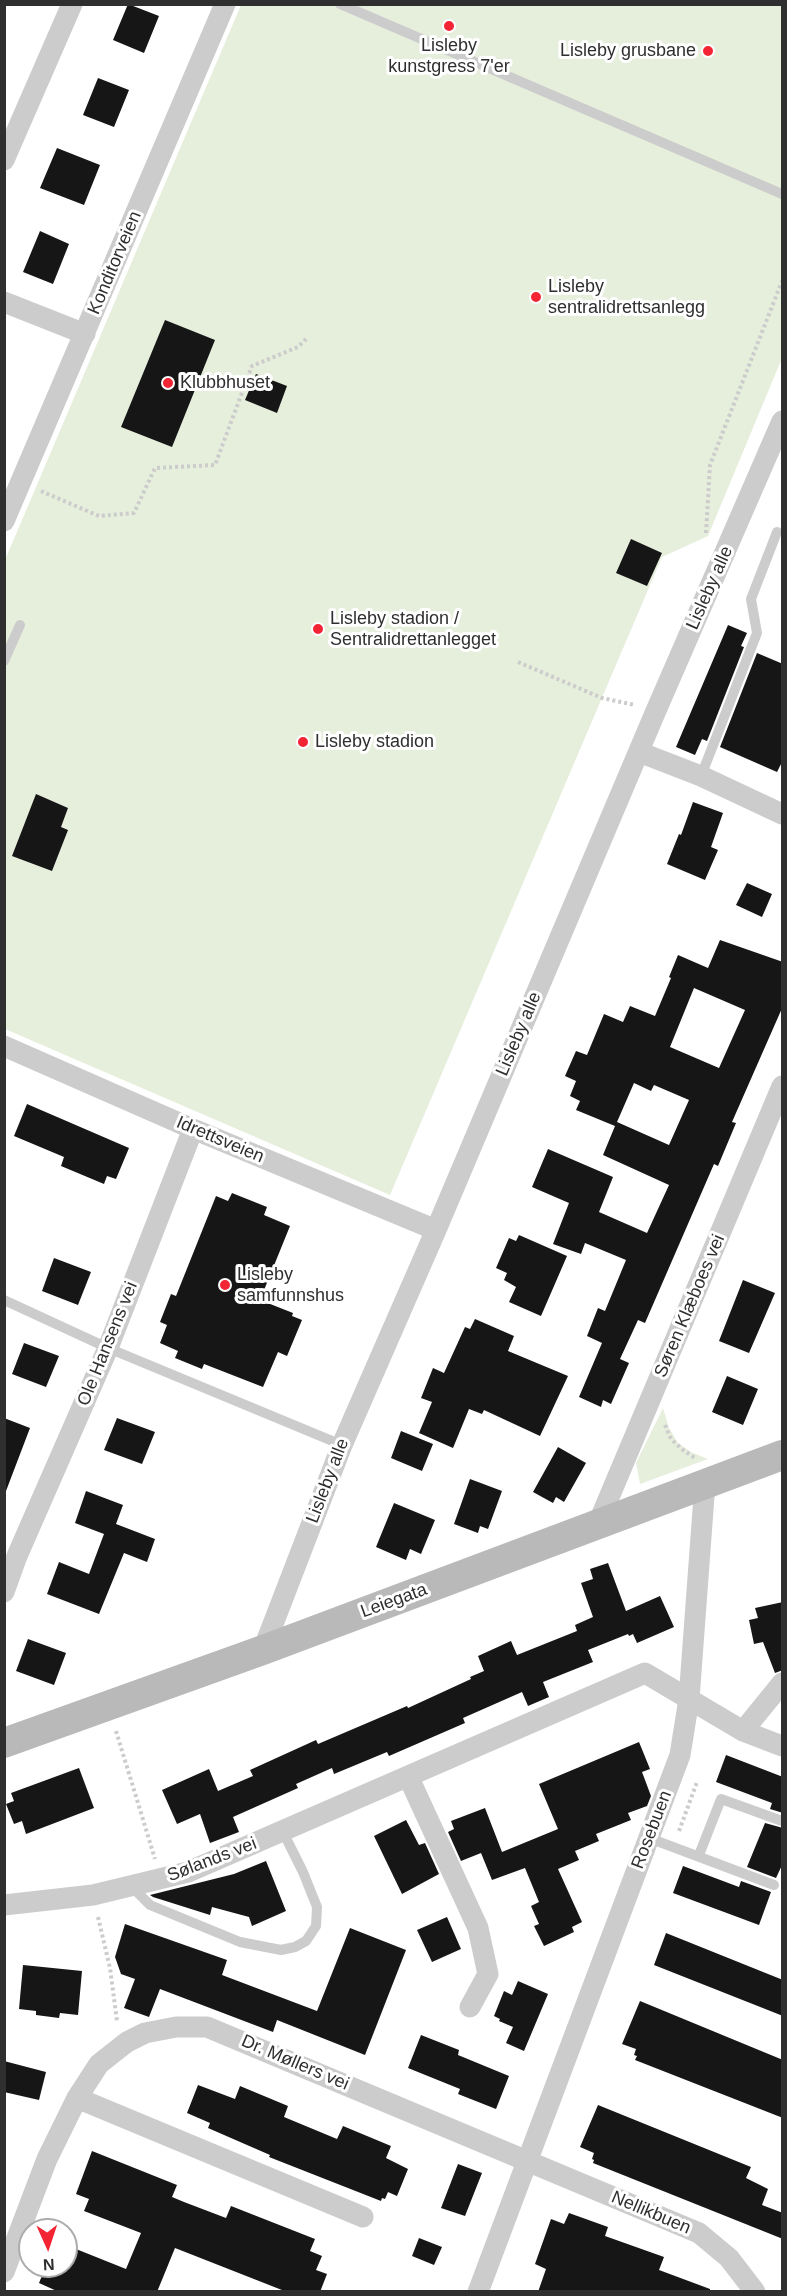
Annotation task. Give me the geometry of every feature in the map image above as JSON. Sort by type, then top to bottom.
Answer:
[{"type":"street","points":[[4,160],[72,4]]},
{"type":"street","name":"Konditorveien","points":[[4,521],[225,4]]},
{"type":"street","points":[[4,302],[85,334]]},
{"type":"street","name":"Lisleby alle","points":[[263,1650],[342,1445],[783,421]]},
{"type":"street","points":[[639,752],[701,776],[783,814]]},
{"type":"street","name":"Idrettsveien","points":[[4,1046],[193,1129],[436,1230]]},
{"type":"street","name":"Søren Klæboes vei","points":[[597,1526],[777,1112],[783,1086]]},
{"type":"street","name":"Ole Hansens vei","points":[[4,1592],[11,1553],[108,1348],[193,1129]]},
{"type":"street","name":"Leiegata","points":[[4,1743],[597,1526],[705,1472],[783,1455]]},
{"type":"street","name":"Rosebuen","points":[[478,2292],[681,1755],[689,1699],[705,1472]]},
{"type":"street","name":"Sølands vei","points":[[4,1905],[93,1895],[188,1872],[645,1673],[689,1699]]},
{"type":"street","points":[[744,1731],[783,1683]]},
{"type":"street","points":[[689,1699],[744,1731],[783,1746]]},
{"type":"street","points":[[408,1776],[478,1928],[488,1974],[470,2007]]},
{"type":"street","name":"Dr. Møllers vei","points":[[4,2272],[48,2159],[77,2098],[99,2064],[127,2042],[145,2033],[176,2027],[207,2027],[529,2161]]},
{"type":"street","points":[[77,2098],[363,2217]]},
{"type":"street","name":"Nellikbuen","points":[[529,2161],[699,2233],[729,2258],[755,2292]]},
{"type":"lane","points":[[340,4],[783,194]]},
{"type":"lane","points":[[701,776],[757,633],[751,599],[777,532]]},
{"type":"lane","points":[[4,661],[20,625]]},
{"type":"lane","points":[[4,1300],[108,1348],[342,1445]]},
{"type":"lane","points":[[699,1855],[721,1799],[783,1821]]},
{"type":"lane","points":[[132,1887],[150,1905],[240,1942],[280,1950],[295,1947],[306,1941],[316,1926],[317,1907],[284,1832]]},
{"type":"lane","points":[[650,1838],[774,1885]]},
{"type":"path","points":[[21,482],[99,516],[134,513],[154,468],[215,465],[252,366],[298,347],[306,339]]},
{"type":"path","points":[[518,662],[602,698],[639,706]]},
{"type":"path","points":[[662,1416],[671,1439],[705,1472]]},
{"type":"path","points":[[116,1730],[160,1879]]},
{"type":"path","points":[[93,1895],[110,1968],[117,2022],[127,2042]]},
{"type":"green space","name":"Lisleby stadion / Sentralidrettanlegget","points":[[241,5],[782,5],[782,358],[708,536],[662,557],[390,1195],[5,1029],[5,560]]},
{"type":"green space","points":[[663,1408],[669,1428],[678,1443],[691,1452],[708,1459],[640,1484],[636,1463]]},
{"type":"building","points":[[128,4],[159,16],[144,53],[113,40]]},
{"type":"building","points":[[98,78],[129,90],[114,127],[83,115]]},
{"type":"building","points":[[57,148],[100,165],[84,205],[40,188]]},
{"type":"building","points":[[40,231],[69,244],[53,284],[23,272]]},
{"type":"building","name":"Klubbhuset","points":[[165,320],[215,340],[172,447],[121,427]]},
{"type":"building","points":[[256,374],[287,386],[277,413],[245,400]]},
{"type":"building","points":[[631,539],[662,553],[647,586],[616,573]]},
{"type":"building","points":[[728,625],[747,633],[741,646],[744,647],[707,741],[702,739],[695,755],[676,747]]},
{"type":"building","points":[[757,653],[783,664],[783,760],[777,772],[720,747]]},
{"type":"building","points":[[36,794],[68,808],[61,827],[68,830],[52,871],[12,856]]},
{"type":"building","points":[[693,802],[723,813],[711,847],[718,850],[705,880],[667,864]]},
{"type":"building","points":[[747,883],[772,894],[762,917],[736,905]]},
{"type":"building","points":[[720,940],[783,962],[783,1006],[732,1122],[736,1123],[718,1166],[714,1164],[645,1323],[638,1320],[620,1359],[629,1363],[611,1404],[603,1400],[601,1407],[579,1397],[602,1343],[587,1336],[598,1308],[605,1311],[626,1260],[585,1243],[581,1254],[553,1244],[569,1203],[532,1187],[548,1149],[613,1177],[599,1212],[647,1233],[669,1185],[603,1155],[615,1126],[576,1110],[580,1101],[570,1096],[576,1081],[565,1076],[576,1051],[587,1055],[604,1014],[623,1022],[630,1006],[655,1016],[678,955],[708,968]],"holes":[[[694,988],[745,1010],[719,1068],[670,1047]],[[634,1083],[651,1091],[654,1085],[689,1100],[669,1145],[617,1122]]]},
{"type":"building","points":[[27,1104],[129,1148],[116,1179],[107,1176],[104,1184],[61,1166],[64,1157],[14,1136]]},
{"type":"building","points":[[232,1193],[267,1207],[264,1215],[290,1226],[260,1300],[293,1313],[292,1316],[302,1320],[287,1356],[278,1352],[263,1387],[204,1364],[202,1369],[175,1358],[178,1351],[160,1343],[167,1325],[160,1322],[171,1294],[176,1296],[216,1196],[228,1201]]},
{"type":"building","points":[[519,1235],[567,1256],[541,1316],[509,1302],[516,1287],[504,1280],[507,1273],[496,1268],[509,1238],[516,1241]]},
{"type":"building","points":[[54,1258],[91,1272],[78,1305],[42,1291]]},
{"type":"building","points":[[743,1280],[775,1293],[749,1353],[719,1341]]},
{"type":"building","points":[[475,1319],[514,1336],[508,1351],[568,1376],[540,1436],[484,1410],[482,1414],[469,1409],[453,1448],[419,1433],[432,1402],[421,1398],[433,1368],[444,1373],[465,1327],[470,1329]]},
{"type":"building","points":[[24,1343],[59,1356],[46,1387],[12,1374]]},
{"type":"building","points":[[727,1376],[758,1389],[743,1425],[712,1412]]},
{"type":"building","points":[[4,1418],[30,1428],[6,1491],[4,1491]]},
{"type":"building","points":[[117,1418],[155,1432],[142,1464],[104,1450]]},
{"type":"building","points":[[401,1431],[433,1444],[422,1471],[391,1458]]},
{"type":"building","points":[[558,1447],[586,1463],[564,1502],[556,1497],[553,1503],[533,1492]]},
{"type":"building","points":[[470,1479],[502,1491],[488,1529],[480,1526],[478,1533],[454,1524]]},
{"type":"building","points":[[86,1491],[123,1505],[116,1524],[155,1539],[147,1562],[124,1553],[99,1614],[47,1594],[59,1562],[89,1574],[104,1534],[75,1523]]},
{"type":"building","points":[[394,1503],[435,1520],[421,1554],[410,1549],[406,1560],[376,1547]]},
{"type":"building","points":[[608,1563],[626,1611],[660,1596],[674,1627],[637,1643],[633,1634],[629,1636],[628,1634],[588,1650],[593,1662],[543,1682],[549,1697],[528,1706],[522,1692],[463,1718],[465,1723],[389,1756],[387,1752],[334,1774],[332,1768],[296,1784],[298,1788],[233,1817],[239,1832],[210,1843],[200,1814],[177,1824],[162,1790],[209,1769],[218,1791],[253,1776],[250,1770],[316,1740],[318,1744],[407,1706],[408,1708],[471,1679],[470,1677],[484,1671],[478,1656],[511,1641],[517,1655],[577,1631],[575,1625],[593,1617],[581,1583],[593,1579],[590,1569]]},
{"type":"building","points":[[783,1602],[783,1670],[775,1673],[763,1642],[754,1644],[749,1620],[758,1618],[755,1608]]},
{"type":"building","points":[[28,1639],[66,1653],[54,1685],[16,1671]]},
{"type":"building","points":[[639,1742],[650,1769],[642,1772],[651,1796],[647,1806],[628,1813],[631,1820],[596,1834],[599,1841],[575,1851],[579,1860],[558,1869],[582,1922],[572,1927],[574,1932],[544,1946],[534,1926],[539,1924],[531,1906],[539,1902],[525,1868],[492,1880],[481,1853],[461,1861],[448,1832],[454,1829],[451,1821],[485,1808],[502,1852],[558,1829],[539,1784]]},
{"type":"building","points":[[726,1755],[783,1777],[783,1813],[770,1809],[772,1803],[716,1782]]},
{"type":"building","points":[[79,1768],[94,1808],[26,1834],[22,1821],[14,1824],[6,1804],[14,1801],[11,1793]]},
{"type":"building","points":[[406,1820],[419,1845],[425,1843],[439,1874],[402,1894],[374,1836]]},
{"type":"building","points":[[765,1823],[783,1828],[783,1863],[776,1878],[747,1867]]},
{"type":"building","points":[[266,1861],[286,1911],[252,1926],[249,1917],[212,1907],[210,1915],[150,1895],[234,1874]]},
{"type":"building","points":[[683,1866],[739,1887],[741,1881],[771,1892],[759,1925],[673,1893]]},
{"type":"building","points":[[447,1917],[461,1949],[432,1962],[417,1930]]},
{"type":"building","points":[[125,1924],[227,1960],[222,1975],[317,2011],[350,1928],[406,1950],[365,2055],[277,2020],[273,2032],[160,1989],[149,2017],[124,2008],[135,1979],[121,1974],[115,1957]]},
{"type":"building","points":[[666,1933],[783,1980],[783,2016],[654,1965]]},
{"type":"building","points":[[23,1965],[82,1971],[78,2015],[60,2013],[59,2018],[36,2015],[36,2011],[19,2009]]},
{"type":"building","points":[[518,1981],[548,1994],[524,2051],[506,2043],[513,2027],[499,2021],[500,2019],[494,2016],[504,1991],[512,1995]]},
{"type":"building","points":[[640,2001],[783,2060],[783,2118],[635,2060],[636,2049],[622,2044]]},
{"type":"building","points":[[421,2035],[459,2050],[458,2055],[509,2076],[496,2109],[458,2094],[460,2089],[408,2068]]},
{"type":"building","points":[[4,2061],[46,2072],[39,2100],[4,2092]]},
{"type":"building","points":[[198,2085],[235,2099],[240,2086],[288,2106],[284,2117],[337,2139],[343,2126],[391,2146],[386,2158],[408,2169],[397,2196],[388,2192],[385,2199],[382,2198],[381,2201],[269,2157],[270,2155],[208,2128],[210,2123],[187,2113]]},
{"type":"building","points":[[598,2105],[751,2167],[746,2178],[768,2189],[762,2205],[783,2213],[783,2239],[593,2163],[594,2153],[580,2147]]},
{"type":"building","points":[[92,2151],[177,2185],[172,2197],[184,2202],[226,2218],[231,2206],[315,2239],[310,2251],[322,2256],[316,2270],[327,2274],[320,2292],[287,2292],[175,2248],[157,2292],[59,2292],[39,2283],[41,2278],[78,2278],[78,2250],[126,2269],[141,2233],[84,2211],[89,2199],[76,2194]]},
{"type":"building","points":[[458,2164],[482,2173],[465,2216],[441,2208]]},
{"type":"building","points":[[569,2213],[608,2227],[605,2236],[664,2257],[659,2270],[710,2289],[710,2292],[538,2292],[546,2269],[535,2264],[551,2219],[564,2224]]},
{"type":"building","points":[[419,2238],[442,2247],[434,2265],[412,2256]]},
{"type":"place","name":"Lisleby kunstgress 7'er","points":[[449,26]]},
{"type":"place","name":"Lisleby grusbane","points":[[708,51]]},
{"type":"place","name":"Lisleby sentralidrettsanlegg","points":[[536,297]]},
{"type":"place","name":"Klubbhuset","points":[[168,383]]},
{"type":"place","name":"Lisleby stadion / Sentralidrettanlegget","points":[[318,629]]},
{"type":"place","name":"Lisleby stadion","points":[[303,742]]},
{"type":"place","name":"Lisleby samfunnshus","points":[[225,1285]]}]
